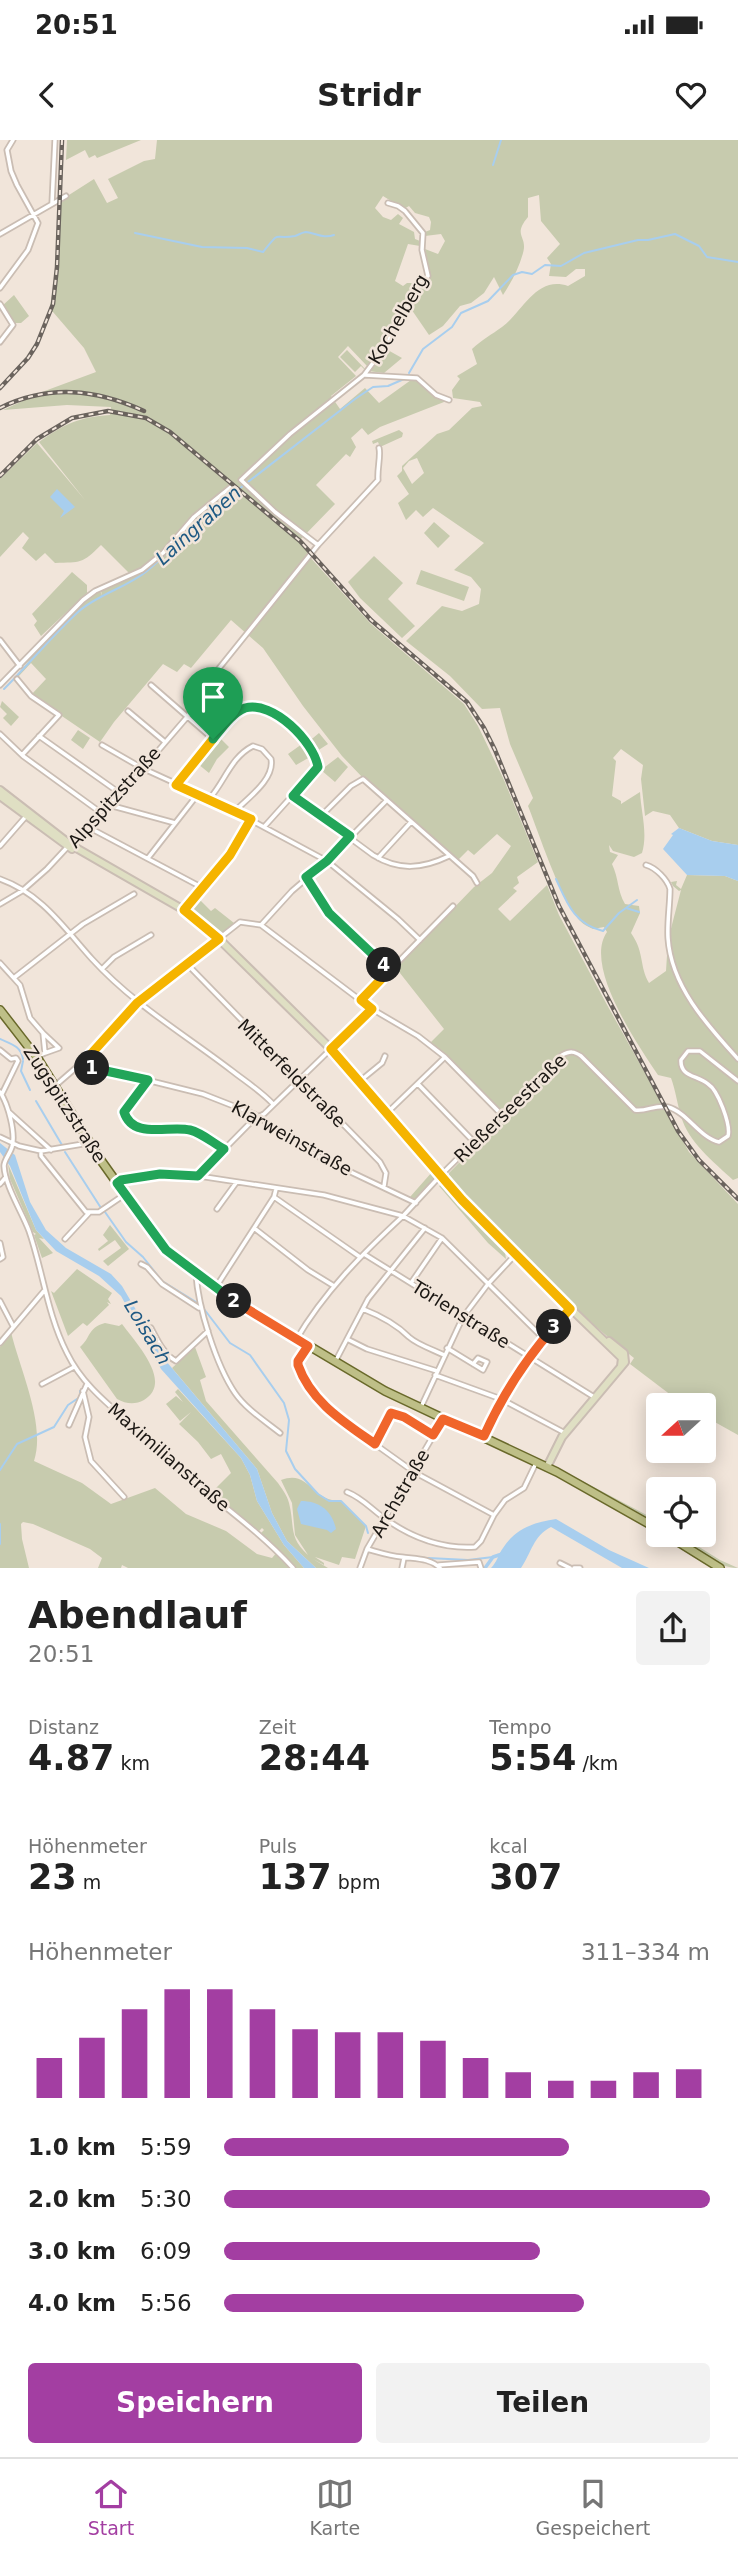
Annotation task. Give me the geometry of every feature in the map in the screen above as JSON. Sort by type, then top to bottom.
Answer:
[{"type":"main road","points":[[0,790],[70,846],[143,884],[184,910],[219,939],[331,1049],[515,1255],[593,1331],[624,1353],[625,1362],[565,1433],[551,1457],[541,1464]]},
{"type":"main road","points":[[0,796],[28,814]]},
{"type":"main road","name":"Zugspitzstraße","points":[[0,1010],[36,1057],[89,1143],[161,1244],[196,1273],[296,1340],[335,1362],[420,1409],[541,1464],[646,1522]]},
{"type":"main road","points":[[686,1547],[720,1568]]},
{"type":"street","points":[[0,288],[31,244],[38,223],[11,171],[7,150],[13,140]]},
{"type":"street","points":[[52,203],[55,140]]},
{"type":"street","points":[[0,234],[66,196]]},
{"type":"street","name":"Kochelberg","points":[[318,545],[275,512],[243,482],[290,434],[365,375],[387,344],[400,315],[410,303],[414,289],[428,276],[422,250],[423,233],[405,211],[387,203]]},
{"type":"street","points":[[0,304],[13,328],[0,342]]},
{"type":"street","points":[[365,375],[421,379],[430,391],[449,400]]},
{"type":"street","name":"Alpspitzstraße","points":[[0,904],[22,891],[70,846],[100,812],[121,794],[188,716],[208,682],[318,545],[378,480],[379,448]]},
{"type":"street","points":[[0,685],[83,600],[142,570],[174,541],[183,527],[232,486]]},
{"type":"street","points":[[0,640],[20,666]]},
{"type":"street","points":[[17,679],[31,696],[59,715],[22,755]]},
{"type":"street","points":[[151,685],[213,739]]},
{"type":"street","points":[[176,785],[213,739],[241,710],[249,707],[265,708],[282,718],[299,735],[317,762],[315,773],[264,827]]},
{"type":"street","points":[[128,711],[165,742]]},
{"type":"street","points":[[0,734],[22,755],[100,812]]},
{"type":"street","points":[[39,736],[121,794]]},
{"type":"street","points":[[102,745],[176,785],[251,819],[327,861],[420,940]]},
{"type":"street","points":[[209,799],[222,784],[237,757],[253,746],[262,748],[271,759],[271,770],[263,783],[235,811]]},
{"type":"street","points":[[322,815],[351,786],[363,779],[476,881]]},
{"type":"street","points":[[148,858],[198,794]]},
{"type":"street","points":[[293,796],[378,858],[410,868],[428,865],[449,856]]},
{"type":"street","points":[[261,925],[306,877],[327,861],[386,801]]},
{"type":"street","points":[[109,805],[175,824]]},
{"type":"street","points":[[0,846],[28,814]]},
{"type":"street","points":[[184,910],[236,846],[251,819]]},
{"type":"street","points":[[378,858],[411,822]]},
{"type":"street","points":[[87,826],[203,888]]},
{"type":"street","points":[[646,865],[652,866],[668,882],[668,940],[677,976],[705,1022],[738,1059]]},
{"type":"street","points":[[306,877],[329,913],[390,970]]},
{"type":"street","points":[[0,879],[46,906],[102,969],[137,1003],[194,1042],[273,1104]]},
{"type":"street","points":[[15,977],[70,933],[134,894]]},
{"type":"street","points":[[361,1000],[453,906]]},
{"type":"street","points":[[55,1086],[82,1064],[137,1003],[240,922],[261,925],[372,1009],[418,1036],[445,1057],[502,1115]]},
{"type":"street","points":[[102,969],[114,957],[152,934]]},
{"type":"street","points":[[0,963],[15,977],[30,1018],[59,1048],[36,1057]]},
{"type":"street","name":"Mitterfeldstraße","points":[[187,964],[384,1168],[387,1177],[384,1186]]},
{"type":"street","points":[[198,1176],[372,1009]]},
{"type":"street","points":[[43,1032],[45,1053]]},
{"type":"street","points":[[0,1050],[18,1061],[1,1093],[9,1112],[13,1142]]},
{"type":"street","name":"Rießerseestraße","points":[[296,1340],[307,1321],[362,1255],[404,1216],[441,1175],[562,1055],[575,1051],[635,1110],[668,1107],[690,1121],[708,1138],[719,1142],[728,1136],[729,1129],[717,1097],[708,1083],[682,1069],[681,1060],[688,1051],[700,1051],[738,1082]]},
{"type":"street","points":[[360,1081],[382,1063],[385,1056]]},
{"type":"street","points":[[387,1112],[445,1057]]},
{"type":"street","name":"Klarweinstraße","points":[[82,1064],[203,1094],[259,1117],[315,1155],[416,1203]]},
{"type":"street","points":[[148,1080],[124,1112],[130,1122],[145,1129],[192,1130],[224,1149]]},
{"type":"street","points":[[418,1084],[474,1142]]},
{"type":"street","points":[[9,1112],[51,1150]]},
{"type":"street","points":[[0,1137],[41,1151],[89,1143]]},
{"type":"street","name":"Maximilianstraße","points":[[13,1142],[2,1164],[30,1234],[44,1291],[61,1340],[74,1367],[87,1384],[169,1461],[268,1543],[293,1568]]},
{"type":"street","points":[[41,1151],[41,1156],[83,1210],[89,1213]]},
{"type":"street","points":[[117,1183],[121,1180],[160,1174],[198,1176],[324,1195],[404,1216],[442,1238],[544,1339]]},
{"type":"street","points":[[0,1184],[6,1177]]},
{"type":"street","points":[[217,1209],[236,1183]]},
{"type":"street","points":[[216,1287],[274,1197],[276,1189]]},
{"type":"street","points":[[65,1239],[89,1213],[103,1210],[125,1194]]},
{"type":"street","name":"Törlenstraße","points":[[274,1197],[362,1255],[594,1397]]},
{"type":"street","points":[[254,1228],[335,1287]]},
{"type":"street","points":[[335,1362],[375,1290],[425,1228]]},
{"type":"street","points":[[411,1283],[442,1238]]},
{"type":"street","points":[[0,1243],[3,1258],[0,1259]]},
{"type":"street","points":[[420,1409],[463,1317],[515,1255]]},
{"type":"street","points":[[141,1264],[162,1284],[200,1308]]},
{"type":"street","points":[[196,1273],[200,1308],[235,1394],[280,1433]]},
{"type":"street","points":[[0,1343],[44,1291]]},
{"type":"street","points":[[0,1301],[13,1326]]},
{"type":"street","points":[[363,1308],[388,1320],[411,1338],[444,1356]]},
{"type":"street","points":[[484,1436],[501,1399],[529,1357],[570,1309]]},
{"type":"street","points":[[151,1328],[171,1359],[176,1361],[208,1331]]},
{"type":"street","points":[[347,1339],[501,1399],[565,1433]]},
{"type":"street","points":[[308,1346],[298,1365],[309,1389],[324,1405],[414,1472],[494,1515]]},
{"type":"street","points":[[447,1348],[473,1364]]},
{"type":"street","points":[[42,1384],[74,1367]]},
{"type":"street","points":[[69,1425],[87,1384]]},
{"type":"street","points":[[83,1391],[89,1417],[85,1437],[91,1461],[124,1497]]},
{"type":"street","points":[[375,1444],[391,1413],[404,1417],[433,1435]]},
{"type":"street","name":"Archstraße","points":[[360,1568],[367,1549],[443,1419]]},
{"type":"street","points":[[347,1492],[359,1497],[386,1520],[426,1542],[471,1547],[481,1541],[505,1500],[524,1488],[541,1464]]},
{"type":"street","points":[[367,1549],[404,1558],[411,1556],[441,1567],[479,1562],[481,1568]]},
{"type":"street","points":[[402,1568],[404,1558]]},
{"type":"street","points":[[560,1563],[580,1568]]},
{"type":"green space","points":[[67,140],[141,140],[97,158],[95,155],[89,158],[85,150],[66,160]]},
{"type":"green space","points":[[157,140],[738,140],[738,845],[712,841],[679,828],[670,815],[653,811],[645,816],[641,779],[643,765],[621,749],[613,758],[616,761],[612,796],[621,801],[621,804],[640,792],[644,845],[642,853],[634,857],[613,851],[609,845],[610,852],[618,855],[612,864],[622,899],[625,904],[639,906],[640,913],[631,933],[649,983],[666,971],[668,940],[681,890],[671,882],[677,881],[676,885],[681,889],[687,875],[725,876],[738,881],[738,1178],[733,1180],[689,1134],[681,1116],[671,1078],[658,1075],[616,1005],[602,964],[601,947],[607,932],[604,927],[593,929],[581,922],[562,891],[528,806],[533,798],[510,744],[500,708],[482,709],[450,676],[406,641],[442,606],[462,611],[479,604],[481,589],[471,577],[454,570],[484,543],[433,508],[423,517],[416,510],[406,520],[398,503],[409,494],[397,476],[402,471],[402,466],[437,434],[449,430],[472,408],[482,406],[480,402],[453,398],[452,390],[460,379],[457,376],[477,364],[472,349],[509,321],[538,290],[557,284],[568,286],[585,276],[585,269],[576,269],[566,277],[549,276],[551,264],[547,258],[560,244],[541,221],[539,195],[528,198],[528,217],[521,228],[523,253],[503,295],[494,277],[484,293],[471,303],[460,306],[443,326],[429,335],[407,303],[400,310],[386,343],[367,366],[348,346],[338,357],[356,376],[331,396],[340,409],[365,388],[379,403],[411,380],[420,383],[444,402],[380,427],[368,435],[362,428],[351,438],[356,447],[350,457],[346,454],[316,485],[335,504],[299,541],[308,550],[308,555],[371,624],[464,704],[478,726],[504,780],[538,862],[517,877],[519,883],[513,888],[517,891],[498,909],[510,921],[547,885],[559,915],[689,1152],[738,1204],[738,1435],[716,1423],[716,1393],[668,1393],[630,1364],[634,1358],[537,1272],[449,1177],[449,1173],[505,1116],[456,1065],[430,1043],[444,1029],[396,968],[474,887],[492,873],[511,846],[497,834],[474,855],[468,850],[457,861],[364,779],[342,756],[263,648],[231,620],[191,668],[184,664],[177,672],[163,664],[100,742],[31,695],[46,679],[31,663],[16,676],[30,660],[13,674],[84,601],[100,591],[102,595],[101,591],[133,577],[101,545],[81,561],[55,563],[45,553],[36,561],[22,548],[29,538],[23,532],[0,557],[0,479],[37,443],[85,500],[39,442],[72,422],[110,415],[111,407],[67,405],[3,410],[96,372],[84,348],[53,312],[49,312],[55,277],[58,202],[94,179],[107,203],[118,198],[108,179],[144,161],[155,159]],"holes":[[[383,196],[404,209],[409,206],[415,213],[429,217],[430,230],[425,232],[425,236],[441,234],[445,241],[438,254],[425,249],[430,273],[416,283],[403,286],[395,281],[408,244],[420,246],[420,241],[415,239],[414,232],[399,224],[403,218],[398,214],[391,220],[383,217],[375,208]],[[417,458],[424,473],[412,484],[403,468],[409,461]]]},
{"type":"green space","points":[[14,295],[29,316],[21,323],[13,323],[2,306]]},
{"type":"green space","points":[[386,349],[402,358],[384,373],[368,371]]},
{"type":"green space","points":[[347,350],[366,370],[361,366],[355,372],[340,357]]},
{"type":"green space","points":[[399,430],[403,433],[402,437],[380,447],[378,442],[373,444],[372,441]]},
{"type":"green space","points":[[434,522],[450,536],[438,548],[424,533]]},
{"type":"green space","points":[[374,556],[403,583],[388,599],[415,626],[402,638],[360,598],[348,582]]},
{"type":"green space","points":[[421,570],[469,587],[464,601],[416,584]]},
{"type":"green space","points":[[72,572],[87,585],[87,593],[41,636],[34,625],[37,621],[32,614]]},
{"type":"green space","points":[[2,701],[19,717],[11,726],[3,718],[7,714],[0,707]]},
{"type":"green space","points":[[78,730],[90,738],[83,749],[71,740]]},
{"type":"green space","points":[[319,733],[328,744],[314,753],[307,743]]},
{"type":"green space","points":[[219,737],[229,747],[217,759],[209,773],[198,764]]},
{"type":"green space","points":[[302,744],[310,757],[296,765],[288,754]]},
{"type":"green space","points":[[338,757],[348,767],[335,782],[321,770]]},
{"type":"green space","points":[[198,898],[211,911],[215,908],[234,923],[220,936],[187,909]]},
{"type":"green space","points":[[8,1164],[36,1230],[44,1239],[39,1238],[53,1253],[42,1258],[34,1235],[36,1234],[10,1179]]},
{"type":"green space","points":[[432,1172],[437,1177],[416,1201],[410,1197]]},
{"type":"green space","points":[[443,1184],[505,1252],[506,1259],[488,1243],[439,1186]]},
{"type":"green space","points":[[110,1225],[129,1249],[108,1266],[103,1261],[121,1248],[115,1240],[99,1251],[98,1249],[108,1241],[103,1235]]},
{"type":"green space","points":[[77,1269],[112,1293],[108,1299],[111,1304],[107,1302],[109,1305],[87,1326],[83,1323],[68,1336],[51,1291],[54,1293]]},
{"type":"green space","points":[[105,1323],[119,1326],[122,1324],[149,1362],[155,1383],[152,1392],[144,1400],[131,1403],[117,1399],[80,1347],[92,1330]]},
{"type":"green space","points":[[11,1332],[34,1414],[37,1446],[34,1461],[82,1483],[111,1504],[155,1488],[186,1514],[226,1531],[257,1554],[272,1558],[278,1551],[261,1533],[264,1530],[262,1528],[259,1531],[211,1493],[231,1473],[221,1454],[211,1459],[179,1424],[191,1412],[180,1421],[166,1404],[176,1396],[183,1402],[175,1392],[178,1389],[241,1458],[250,1475],[257,1501],[284,1545],[304,1568],[128,1568],[122,1565],[121,1568],[98,1568],[102,1558],[90,1549],[23,1522],[22,1539],[29,1568],[0,1568],[0,1347]]},
{"type":"green space","points":[[195,1347],[206,1377],[200,1380],[206,1401],[283,1490],[289,1503],[295,1537],[297,1543],[308,1555],[295,1535],[292,1503],[281,1480],[291,1478],[305,1482],[331,1500],[341,1501],[366,1526],[355,1559],[342,1557],[339,1565],[315,1557],[324,1565],[313,1559],[328,1568],[316,1568],[287,1541],[272,1513],[257,1469],[172,1368]]},
{"type":"green space","points":[[556,1467],[646,1515],[646,1518]]},
{"type":"green space","points":[[690,1547],[699,1547],[738,1568],[721,1565]]},
{"type":"water","points":[[57,489],[75,507],[60,518],[64,511],[50,497]]},
{"type":"water","points":[[679,828],[712,841],[738,845],[738,881],[725,876],[687,875],[663,849],[673,835],[671,834]]},
{"type":"water","name":"Loisach","points":[[0,1143],[15,1155],[30,1202],[46,1230],[66,1248],[111,1274],[122,1286],[166,1361],[257,1469],[272,1513],[287,1541],[316,1568],[304,1568],[284,1545],[257,1501],[250,1475],[241,1458],[161,1369],[121,1296],[99,1276],[56,1251],[36,1230],[10,1166],[0,1152]]},
{"type":"water","points":[[301,1501],[324,1508],[336,1529],[331,1533],[301,1524],[297,1509]]},
{"type":"water","points":[[556,1519],[609,1550],[649,1568],[622,1568],[551,1527],[536,1540],[521,1568],[491,1568],[508,1541],[519,1531],[533,1524]]},
{"type":"waterway","points":[[493,165],[501,140]]},
{"type":"waterway","points":[[135,233],[202,247],[247,248],[263,252],[277,237],[306,232],[323,236],[334,235]]},
{"type":"waterway","name":"Laingraben","points":[[409,373],[423,349],[452,327],[461,313],[488,301],[513,275],[522,272],[532,274],[545,265],[561,266],[584,253],[675,234],[699,246],[707,257],[738,262]]},
{"type":"waterway","name":"Laingraben","points":[[4,689],[78,612],[147,571],[207,512],[355,399],[373,387],[388,386],[404,379]]},
{"type":"waterway","points":[[556,879],[578,918],[603,931],[619,913],[637,900]]},
{"type":"waterway","points":[[626,908],[639,912]]},
{"type":"waterway","points":[[0,1039],[18,1048],[23,1059]]},
{"type":"waterway","points":[[23,1061],[21,1071],[30,1090]]},
{"type":"waterway","points":[[36,1101],[62,1145]]},
{"type":"waterway","points":[[65,1152],[101,1208]]},
{"type":"waterway","points":[[105,1212],[126,1242],[143,1257],[162,1281],[196,1302]]},
{"type":"waterway","points":[[204,1309],[230,1343],[250,1355],[284,1403],[289,1420],[286,1451],[295,1469],[318,1494],[329,1501],[341,1501],[366,1526],[368,1533]]},
{"type":"waterway","points":[[0,1470],[17,1444],[54,1427],[68,1405],[80,1397],[80,1391]]},
{"type":"waterway","points":[[0,1524],[0,1544]]},
{"type":"waterway","points":[[485,1568],[493,1557],[505,1553]]},
{"type":"waterway","points":[[428,1558],[468,1560],[493,1557]]},
{"type":"railway","points":[[0,388],[28,358],[37,344],[53,304],[62,140]]},
{"type":"railway","points":[[0,408],[36,395],[72,392],[108,398],[144,411]]},
{"type":"railway","points":[[0,476],[37,439],[72,418],[108,411],[146,418],[170,432],[300,541],[371,620],[467,702],[495,750],[559,906],[678,1131],[699,1160],[738,1199]]},
{"type":"route","points":[[257,706],[273,712],[288,723],[314,756],[318,767],[315,773],[293,796],[350,836],[327,861],[306,877],[329,913],[390,970],[361,1000],[372,1009],[331,1049],[462,1200],[570,1309],[529,1357],[501,1399],[484,1436],[443,1419],[433,1435],[397,1413],[391,1413],[375,1444],[324,1405],[309,1389],[298,1365],[308,1346],[237,1303],[171,1254],[117,1183],[121,1180],[160,1174],[198,1176],[224,1149],[192,1130],[145,1129],[136,1126],[124,1112],[148,1080],[82,1064],[137,1003],[219,939],[184,910],[239,843],[251,819],[176,785],[213,739],[241,710],[257,706]]}]
